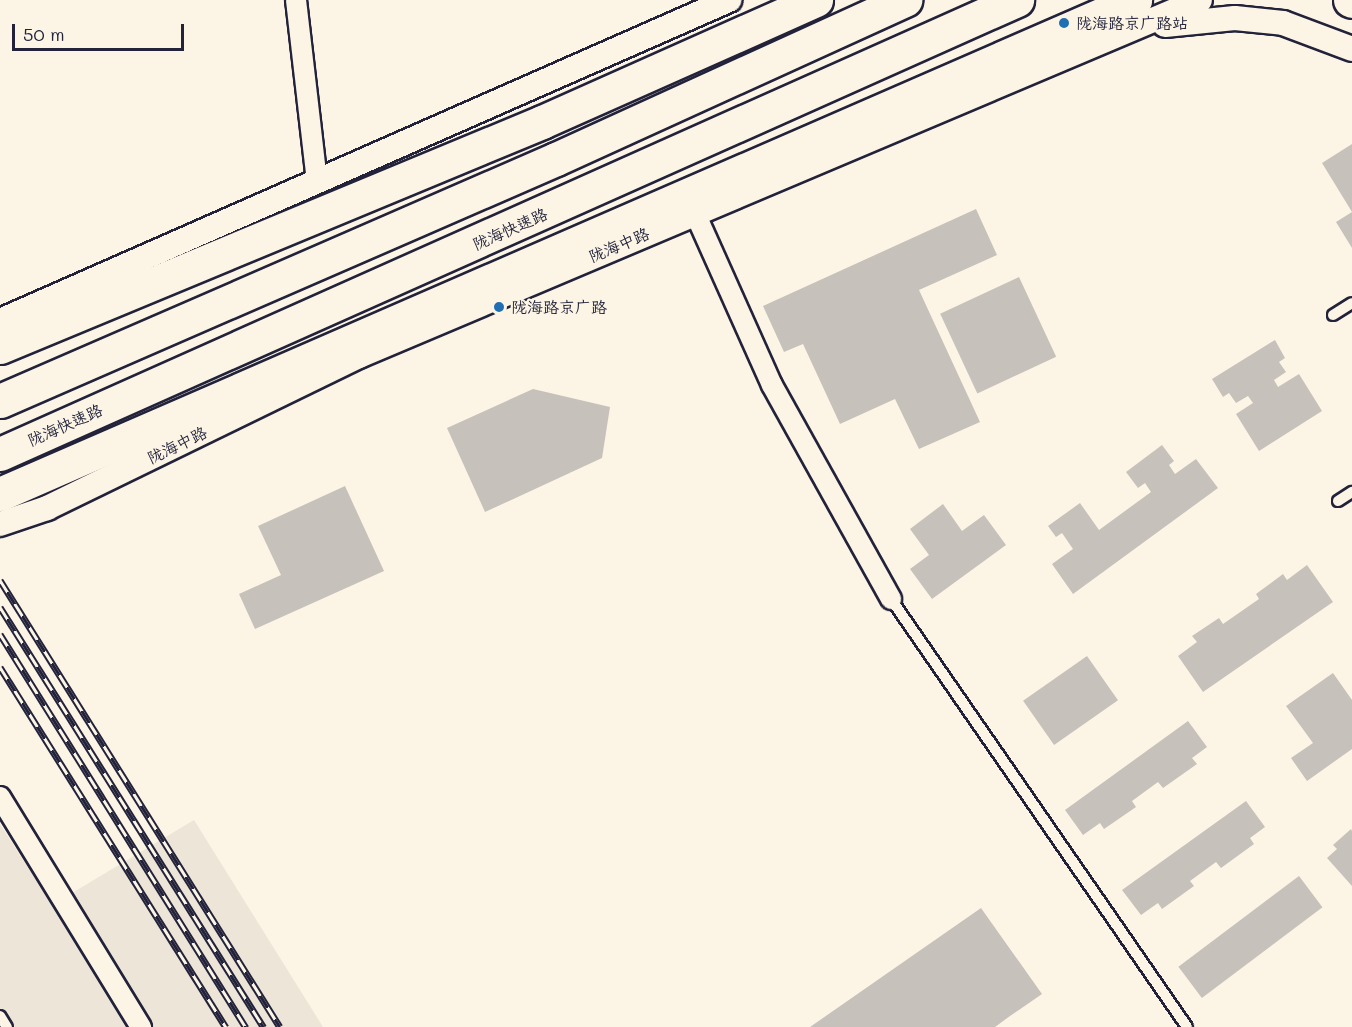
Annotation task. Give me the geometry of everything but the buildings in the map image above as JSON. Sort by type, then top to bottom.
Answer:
[{"type":"highway","points":[[0,347],[542,122],[816,0]]},
{"type":"highway","points":[[0,401],[556,159],[905,0]]},
{"type":"highway","name":"陇海快速路","points":[[0,454],[1017,0]]},
{"type":"highway","points":[[0,494],[1135,0]]},
{"type":"street","points":[[296,0],[317,181]]},
{"type":"street","points":[[0,321],[729,0]]},
{"type":"street","name":"陇海中路","points":[[0,524],[47,508],[359,356],[1200,0]]},
{"type":"street","points":[[1121,33],[1196,20],[1235,18],[1283,23],[1352,49]]},
{"type":"street","points":[[695,213],[772,385],[891,599]]},
{"type":"street","points":[[0,797],[141,1027]]},
{"type":"lane","points":[[1333,315],[1352,303]]},
{"type":"lane","points":[[1338,501],[1352,492]]},
{"type":"lane","points":[[891,599],[1187,1027]]},
{"type":"lane","points":[[0,1016],[7,1027]]},
{"type":"shaded area","points":[[194,820],[323,1027],[0,1027],[0,824],[52,905]]},
{"type":"railway","points":[[0,580],[280,1027]]},
{"type":"railway","points":[[0,607],[263,1027]]},
{"type":"railway","points":[[0,634],[246,1027]]},
{"type":"railway","points":[[0,667],[226,1027]]},
{"type":"place","name":"陇海路京广路站","points":[[1064,23]]},
{"type":"place","name":"陇海路京广路","points":[[499,307]]}]
